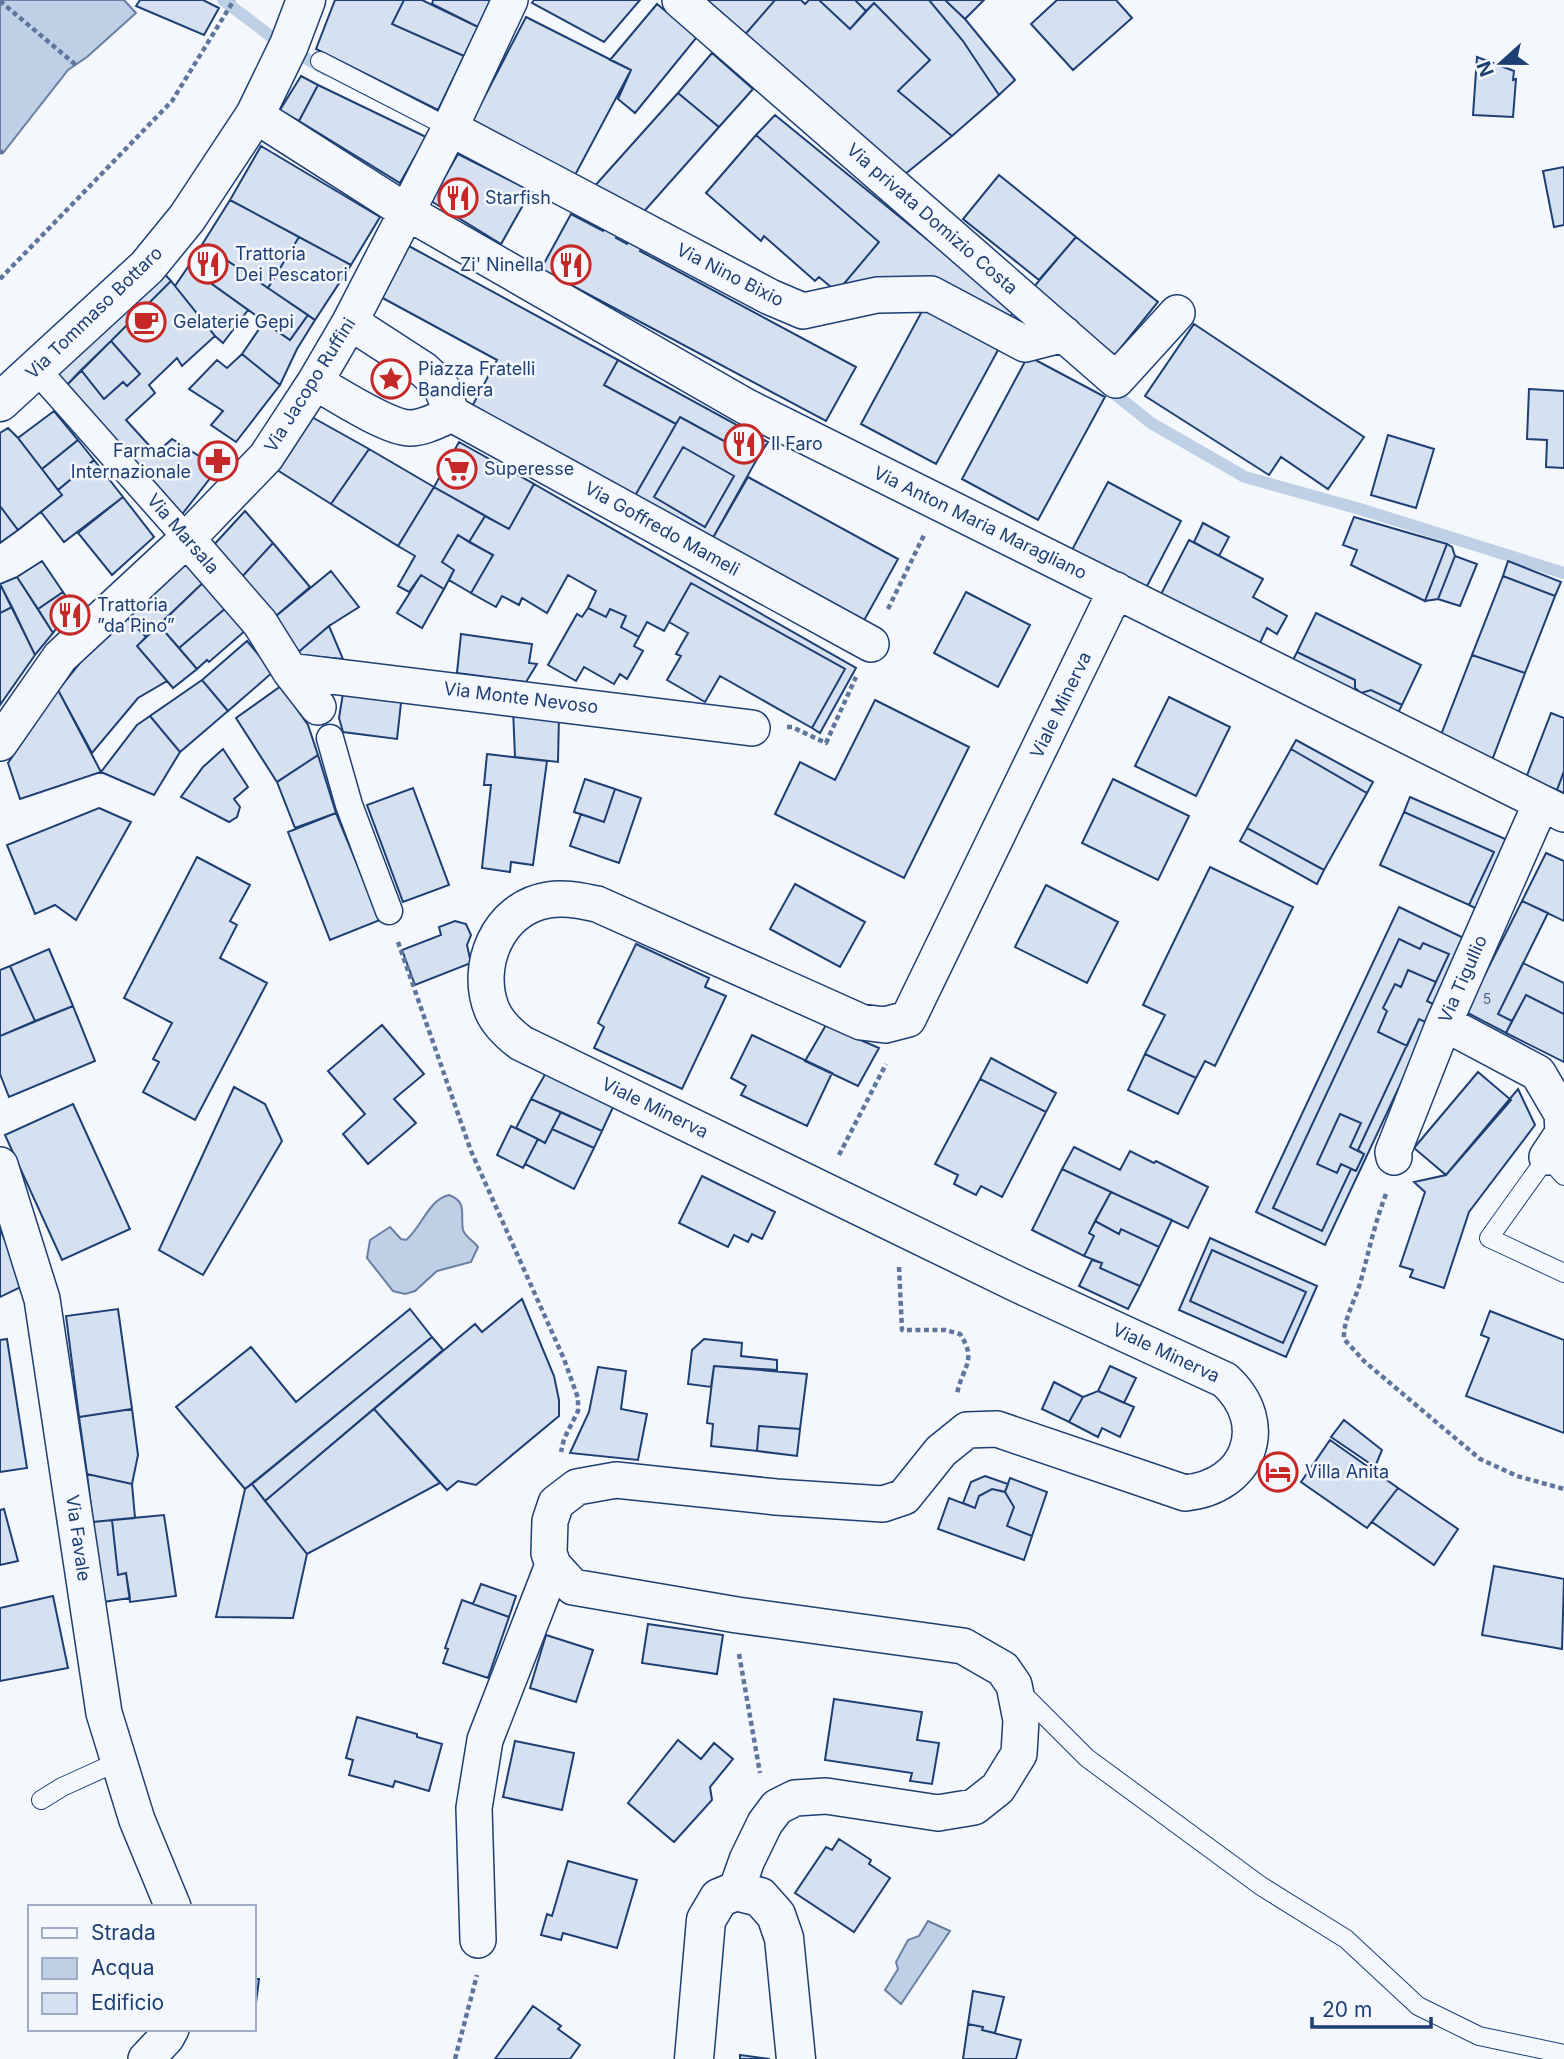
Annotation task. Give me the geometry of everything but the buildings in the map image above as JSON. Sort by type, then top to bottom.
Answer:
[{"type":"main road","name":"Via Tommaso Bottaro","points":[[0,402],[147,267],[187,218],[255,116],[289,45],[306,0]]},
{"type":"main road","points":[[694,2059],[706,1920],[719,1898],[736,1891],[760,1897],[776,1915],[784,1938],[796,2059]]},
{"type":"street","name":"Via Jacopo Ruffini","points":[[0,743],[60,657],[187,539],[266,457],[350,322],[450,128],[510,0]]},
{"type":"street","name":"Via privata Domizio Costa","points":[[680,0],[1116,380],[1177,313]]},
{"type":"street","name":"Via Anton Maria Maragliano","points":[[255,116],[407,212],[745,406],[1553,808]]},
{"type":"street","name":"Via Nino Bixio","points":[[450,128],[770,298],[803,311],[877,295],[931,294],[1025,344],[1064,334]]},
{"type":"street","points":[[315,382],[380,418],[409,429],[453,414],[441,386],[424,370],[350,322]]},
{"type":"street","name":"Via Marsala","points":[[37,369],[260,623],[324,722],[349,805],[389,911]]},
{"type":"street","name":"Via Goffredo Mameli","points":[[453,414],[871,644]]},
{"type":"street","name":"Viale Minerva","points":[[553,1565],[550,1553],[550,1521],[556,1503],[578,1487],[617,1480],[776,1497],[883,1504],[904,1497],[941,1451],[967,1430],[997,1429],[1185,1493],[1219,1485],[1233,1474],[1243,1460],[1249,1444],[1248,1417],[1238,1392],[1225,1380],[822,1190],[521,1043],[505,1030],[493,1013],[487,993],[485,973],[489,953],[498,935],[511,919],[527,907],[546,900],[567,898],[597,904],[861,1022],[885,1025],[908,1019],[1116,590]]},
{"type":"street","name":"Via Monte Nevoso","points":[[290,671],[752,728]]},
{"type":"street","name":"Via Tigullio","points":[[1394,1157],[1393,1152],[1444,1023],[1553,808]]},
{"type":"street","points":[[1444,1023],[1538,1073],[1562,1114],[1563,1133],[1555,1167]]},
{"type":"street","name":"Via Favale","points":[[0,1165],[42,1299],[104,1713],[136,1820],[172,1905]]},
{"type":"street","points":[[478,1940],[474,1808],[485,1740],[553,1565],[573,1587],[737,1615],[963,1646],[1003,1669],[1014,1685],[1021,1720],[1019,1754],[998,1788],[974,1807],[938,1813],[826,1796],[795,1798],[777,1807],[765,1823],[736,1891]]},
{"type":"street","points":[[146,2059],[171,2031]]},
{"type":"lane","points":[[320,61],[450,128]]},
{"type":"lane","points":[[1555,1167],[1489,1238],[1564,1273]]},
{"type":"lane","points":[[1014,1685],[1040,1708],[1087,1758],[1261,1886],[1346,1939],[1418,2006],[1479,2036],[1564,2054]]},
{"type":"lane","points":[[41,1800],[62,1787],[117,1762]]},
{"type":"path","points":[[0,279],[172,101],[234,0]]},
{"type":"path","points":[[0,1],[76,65]]},
{"type":"path","points":[[389,911],[463,1130],[564,1359],[578,1398],[578,1411],[564,1439],[561,1460]]},
{"type":"path","points":[[822,1190],[908,1019]]},
{"type":"path","points":[[1394,1157],[1391,1182],[1379,1212],[1344,1339],[1365,1362],[1480,1459],[1517,1476],[1564,1489]]},
{"type":"path","points":[[900,1255],[902,1330],[960,1334],[968,1346],[970,1359],[957,1391]]},
{"type":"path","points":[[737,1615],[736,1633],[759,1771],[777,1807]]},
{"type":"path","points":[[455,2059],[471,1997]]},
{"type":"water","points":[[0,0],[124,0],[136,13],[87,57],[68,70],[3,153],[0,153]]},
{"type":"water","points":[[449,1195],[459,1201],[463,1230],[478,1247],[471,1262],[437,1271],[415,1291],[405,1294],[393,1291],[367,1258],[370,1240],[390,1227],[401,1239],[406,1240],[436,1202]]},
{"type":"water","points":[[928,1921],[950,1931],[901,2004],[885,1990],[898,1969],[896,1962],[908,1940],[919,1936]]},
{"type":"waterway","points":[[223,0],[281,44],[326,70]]},
{"type":"waterway","points":[[1105,386],[1151,423],[1245,477],[1360,509],[1564,573]]},
{"type":"place","name":"Starfish","points":[[458,198]]},
{"type":"place","name":"Trattoria Dei Pescatori","points":[[208,264]]},
{"type":"place","name":"Zi' Ninella","points":[[571,265]]},
{"type":"place","name":"Gelaterie Gepi","points":[[146,322]]},
{"type":"place","name":"Piazza Fratelli Bandiera","points":[[391,379]]},
{"type":"place","name":"Il Faro","points":[[744,444]]},
{"type":"place","name":"Farmacia Internazionale","points":[[218,461]]},
{"type":"place","name":"Superesse","points":[[457,469]]},
{"type":"place","name":"Trattoria ”da Pino”","points":[[70,615]]},
{"type":"place","name":"Villa Anita","points":[[1278,1472]]}]
